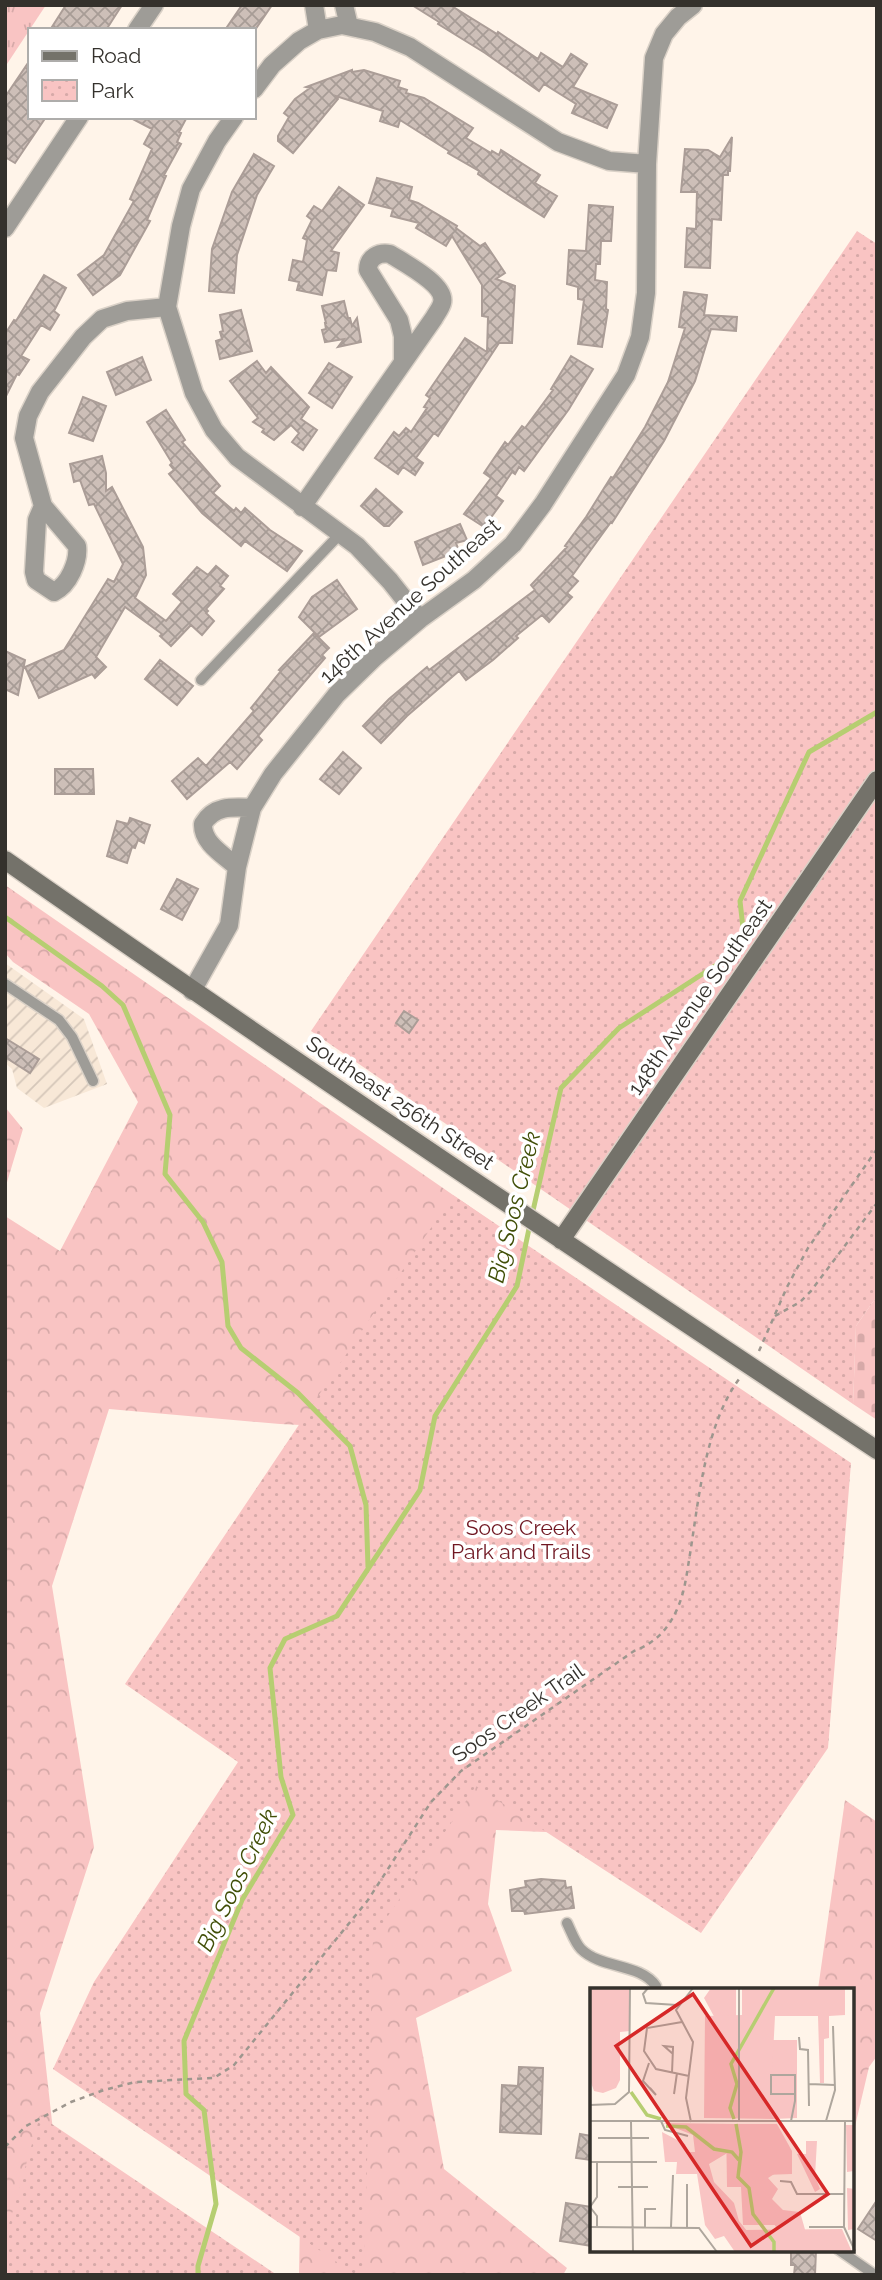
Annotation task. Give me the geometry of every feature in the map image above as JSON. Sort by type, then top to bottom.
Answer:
[{"type":"main road","name":"148th Avenue Southeast","points":[[561,1240],[877,780]]},
{"type":"main road","name":"Southeast 256th Street","points":[[5,860],[192,991],[877,1450]]},
{"type":"street","points":[[139,28],[154,5]]},
{"type":"street","points":[[314,5],[318,30]]},
{"type":"street","points":[[344,5],[346,25]]},
{"type":"street","name":"146th Avenue Southeast","points":[[192,991],[229,925],[237,867],[252,808],[273,774],[337,694],[375,657],[420,619],[474,580],[513,544],[543,504],[626,376],[639,338],[646,293],[647,164],[654,58],[664,34],[678,17],[693,5]]},
{"type":"street","points":[[256,86],[272,65],[299,41],[318,30],[346,25],[374,32],[410,47],[558,142],[609,161],[647,164]]},
{"type":"street","points":[[5,228],[78,119]]},
{"type":"street","points":[[232,119],[191,189],[181,226],[167,307],[194,393],[214,429],[237,457],[357,546],[390,581],[420,619]]},
{"type":"street","points":[[302,507],[434,318],[443,299],[434,283],[390,254],[382,253],[368,264],[368,270],[398,320],[403,336],[403,362]]},
{"type":"street","points":[[43,506],[24,438],[28,415],[40,392],[83,337],[102,319],[127,311],[167,307]]},
{"type":"street","points":[[237,867],[208,840],[203,832],[203,824],[214,811],[229,807],[252,808]]},
{"type":"lane","points":[[201,680],[340,534]]},
{"type":"lane","points":[[5,984],[59,1020],[72,1037],[93,1082]]},
{"type":"lane","points":[[567,1923],[580,1948],[601,1961],[650,1977],[656,1988]]},
{"type":"lane","points":[[842,2252],[875,2275]]},
{"type":"path","name":"Soos Creek Trail","points":[[5,2147],[26,2126],[71,2102],[104,2090],[135,2082],[214,2078],[234,2065],[368,1900],[430,1802],[461,1771],[634,1651],[650,1645],[667,1628],[679,1606],[685,1584],[706,1460],[727,1395],[762,1346],[787,1287],[808,1248],[877,1149]]},
{"type":"path","points":[[775,1316],[800,1302],[811,1292],[877,1203]]},
{"type":"shaded area","points":[[5,963],[84,1019],[107,1084],[44,1108],[17,1088],[12,1069],[5,1063]]},
{"type":"green space","points":[[5,5],[46,5],[31,28],[28,28],[28,32],[5,67]]},
{"type":"green space","points":[[857,231],[877,244],[877,1296],[856,1326],[853,1404],[311,1031]]},
{"type":"green space","points":[[5,885],[508,1233],[383,1429],[280,1424],[109,1409],[52,1586],[94,1847],[40,2013],[60,2194],[5,2275],[5,1216],[60,1251],[138,1102],[89,1014],[13,962],[5,953]]},
{"type":"green space","points":[[5,1107],[23,1129],[5,1189]]},
{"type":"green space","name":"Soos Creek Park and Trails","points":[[453,1195],[851,1463],[828,1748],[701,1933],[476,1786],[373,1938],[364,2275],[356,2275],[53,2069],[94,1982],[238,1762],[125,1684]]},
{"type":"green space","points":[[877,1296],[877,1420],[853,1404],[856,1326]]},
{"type":"green space","points":[[371,1654],[620,1835],[496,1830],[488,1904],[512,1971],[416,2018],[444,2169],[567,2268],[563,2275],[299,2275],[303,2056]]},
{"type":"green space","points":[[845,1800],[877,1822],[877,2056],[869,2067],[854,2131],[854,1988],[818,1988]]},
{"type":"green space","points":[[40,2116],[277,2275],[5,2275],[5,2238]]},
{"type":"building","points":[[66,5],[122,5],[107,28],[51,28]]},
{"type":"building","points":[[242,5],[272,5],[256,29],[226,28]]},
{"type":"building","points":[[412,5],[450,5],[538,59],[541,53],[563,67],[571,54],[587,64],[573,87],[617,105],[607,128],[572,113],[576,104],[544,84],[539,91]]},
{"type":"building","points":[[28,63],[28,119],[45,119],[15,163],[5,157],[5,97]]},
{"type":"building","points":[[352,70],[364,70],[400,81],[398,87],[407,90],[406,93],[424,98],[473,128],[466,138],[491,153],[492,151],[499,155],[501,150],[540,175],[535,183],[557,196],[544,217],[400,120],[398,127],[380,121],[383,111],[336,96],[338,99],[293,153],[278,141],[289,117],[284,113],[295,99],[310,88],[306,87]]},
{"type":"building","points":[[133,119],[186,119],[177,142],[181,144],[164,175],[166,176],[147,220],[150,221],[120,275],[93,295],[78,275],[104,255],[134,201],[130,199],[152,149],[144,144],[152,129]]},
{"type":"building","points":[[732,137],[730,171],[728,175],[723,175],[721,220],[712,219],[710,268],[685,267],[687,228],[696,229],[697,192],[681,192],[685,149],[708,150],[720,157]]},
{"type":"building","points":[[254,154],[274,166],[257,195],[237,255],[234,293],[209,291],[212,249],[232,192]]},
{"type":"building","points":[[377,178],[412,187],[409,200],[457,226],[456,228],[480,246],[485,243],[505,273],[496,279],[515,286],[512,343],[499,343],[438,436],[434,433],[416,458],[423,463],[415,475],[403,467],[398,474],[375,458],[394,432],[399,436],[406,428],[411,432],[427,408],[424,407],[430,398],[426,395],[465,338],[487,352],[488,317],[482,316],[482,285],[452,236],[446,246],[416,228],[419,223],[391,216],[393,209],[369,203]]},
{"type":"building","points":[[339,187],[364,205],[331,251],[339,253],[336,271],[327,270],[322,295],[297,290],[299,282],[289,280],[293,260],[303,262],[307,240],[303,238],[312,220],[307,216],[314,206],[322,211]]},
{"type":"building","points":[[589,205],[613,207],[611,241],[601,241],[600,264],[596,264],[595,280],[607,282],[608,310],[602,347],[578,344],[584,300],[578,299],[578,287],[567,284],[569,250],[586,251]]},
{"type":"building","points":[[44,275],[66,288],[54,311],[59,315],[50,330],[41,325],[21,356],[29,360],[19,375],[17,374],[5,398],[5,334]]},
{"type":"building","points":[[684,292],[707,295],[704,315],[737,317],[736,331],[711,329],[695,381],[664,441],[612,523],[572,576],[578,581],[567,593],[572,597],[549,622],[542,615],[516,636],[518,638],[493,660],[466,680],[459,671],[407,716],[381,743],[363,726],[389,699],[427,667],[429,670],[535,590],[531,585],[567,547],[565,546],[645,427],[668,382],[685,328],[679,327]]},
{"type":"building","points":[[344,301],[352,326],[357,318],[361,342],[338,347],[344,339],[325,342],[322,330],[326,329],[326,323],[322,306]]},
{"type":"building","points":[[241,310],[252,351],[220,359],[216,341],[222,339],[220,315]]},
{"type":"building","points":[[571,356],[593,369],[569,409],[524,471],[519,467],[515,474],[512,472],[496,496],[503,501],[484,527],[464,514],[491,478],[484,473],[505,442],[508,445],[522,426],[525,428],[553,390],[551,389]]},
{"type":"building","points":[[142,357],[151,380],[116,395],[107,372]]},
{"type":"building","points":[[257,361],[266,373],[271,367],[309,407],[301,419],[317,430],[303,450],[292,442],[299,433],[291,425],[274,440],[262,432],[264,429],[253,422],[258,418],[230,381]]},
{"type":"building","points":[[329,363],[352,377],[332,408],[309,393]]},
{"type":"building","points":[[83,397],[106,406],[93,441],[69,433]]},
{"type":"building","points":[[166,410],[185,440],[182,442],[220,486],[213,493],[234,511],[236,508],[241,513],[245,508],[270,530],[302,551],[287,571],[245,541],[241,546],[202,513],[169,474],[174,470],[170,465],[172,463],[147,422]]},
{"type":"building","points":[[102,456],[106,491],[112,487],[143,547],[146,575],[135,598],[166,621],[182,602],[173,594],[197,567],[208,575],[216,566],[228,576],[220,586],[224,589],[206,609],[206,613],[214,621],[202,635],[191,625],[171,646],[160,636],[162,634],[125,607],[96,657],[106,667],[95,678],[92,674],[39,698],[25,667],[64,650],[108,579],[114,582],[123,564],[94,504],[89,505],[80,480],[74,482],[70,464]]},
{"type":"building","points":[[376,489],[402,512],[389,526],[384,526],[361,506]]},
{"type":"building","points":[[460,524],[467,540],[456,543],[459,551],[423,565],[415,542]]},
{"type":"building","points":[[337,580],[357,609],[319,637],[299,617],[312,597]]},
{"type":"building","points":[[314,633],[329,648],[322,655],[325,658],[258,736],[262,740],[237,769],[230,762],[187,799],[172,781],[198,758],[206,766],[254,711],[251,708],[281,671],[279,670]]},
{"type":"building","points":[[5,651],[25,660],[18,695],[5,689]]},
{"type":"building","points":[[160,660],[193,686],[177,705],[145,679]]},
{"type":"building","points":[[343,752],[361,768],[339,794],[320,779]]},
{"type":"building","points":[[55,769],[93,769],[94,794],[55,794]]},
{"type":"building","points":[[130,818],[150,825],[144,843],[138,840],[135,848],[132,847],[127,863],[107,856],[117,821],[128,824]]},
{"type":"building","points":[[177,879],[198,889],[182,920],[161,909]]},
{"type":"building","points":[[404,1011],[418,1020],[409,1033],[396,1023]]},
{"type":"building","points":[[5,1038],[39,1059],[30,1073],[5,1057]]},
{"type":"building","points":[[525,1881],[565,1881],[566,1888],[571,1887],[574,1908],[525,1914],[524,1911],[512,1911],[510,1890],[526,1887]]},
{"type":"building","points":[[519,2067],[543,2068],[541,2134],[500,2132],[502,2085],[518,2086]]},
{"type":"building","points":[[580,2134],[590,2136],[590,2160],[576,2158]]},
{"type":"building","points":[[877,2200],[877,2241],[858,2229]]},
{"type":"building","points":[[566,2203],[590,2207],[590,2246],[560,2241]]},
{"type":"building","points":[[791,2252],[816,2252],[815,2275],[794,2275],[795,2265],[791,2265]]},
{"type":"waterway","name":"Big Soos Creek","points":[[532,1215],[561,1088],[619,1028],[721,962],[744,937],[740,901],[809,752],[877,712]]},
{"type":"waterway","points":[[5,917],[102,986],[123,1005],[170,1115],[165,1174],[203,1222],[222,1262],[228,1326],[241,1348],[298,1393],[350,1446],[366,1505],[368,1567]]},
{"type":"waterway","name":"Big Soos Creek","points":[[198,2275],[198,2266],[216,2204],[204,2110],[186,2094],[184,2041],[242,1900],[293,1815],[281,1777],[270,1668],[285,1639],[337,1616],[420,1490],[435,1416],[517,1286],[530,1224]]}]
